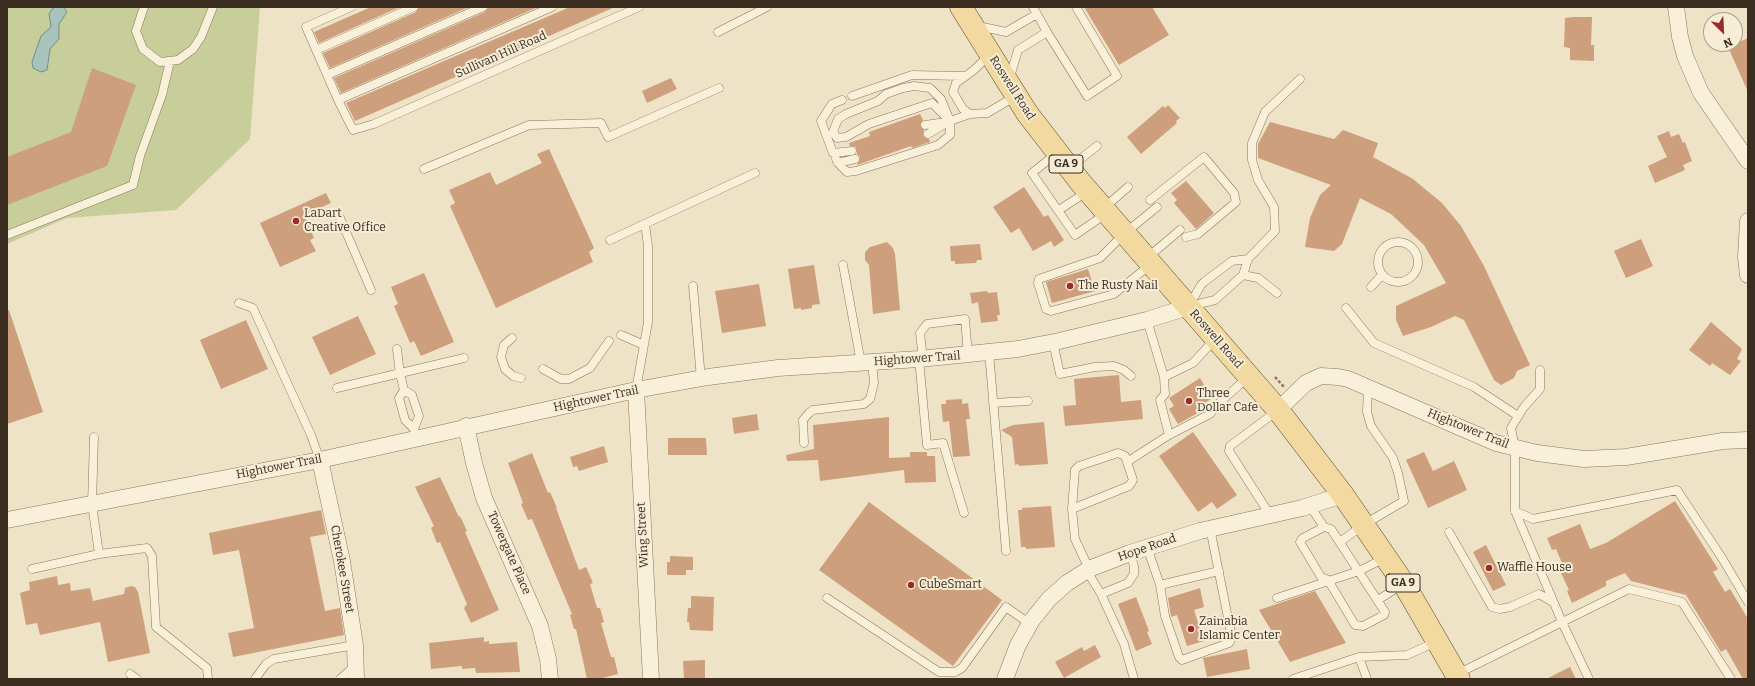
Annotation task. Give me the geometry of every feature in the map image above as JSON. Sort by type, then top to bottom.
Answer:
[{"type":"main road","name":"Roswell Road","points":[[966,16],[1012,90],[1063,160],[1105,211],[1278,410],[1343,495],[1404,584],[1439,641],[1458,677]]},
{"type":"street","points":[[1676,7],[1680,37],[1685,56],[1701,93],[1748,161]]},
{"type":"street","points":[[1748,221],[1746,254],[1748,275]]},
{"type":"street","name":"Hightower Trail","points":[[7,520],[320,460],[415,434],[466,426],[636,390],[778,368],[921,359],[989,352],[1053,342],[1147,320],[1188,307]]},
{"type":"street","name":"Hightower Trail","points":[[1278,410],[1306,383],[1321,376],[1343,378],[1496,443],[1537,453],[1584,459],[1619,458],[1723,441],[1748,440]]},
{"type":"street","name":"Wing Street","points":[[636,390],[651,679]]},
{"type":"street","name":"Towergate Place","points":[[466,426],[474,463],[484,498],[540,626],[548,659],[550,679]]},
{"type":"street","name":"Cherokee Street","points":[[320,460],[342,561],[355,645],[356,672]]},
{"type":"street","name":"Hope Road","points":[[1005,679],[1018,645],[1030,624],[1049,599],[1067,583],[1088,570],[1147,547],[1210,528],[1310,506],[1343,495]]},
{"type":"lane","points":[[144,7],[136,31],[143,50],[160,62],[178,60],[193,48],[201,37],[213,7]]},
{"type":"lane","points":[[351,7],[306,27],[338,100],[552,7]]},
{"type":"lane","points":[[316,50],[414,7]]},
{"type":"lane","points":[[327,76],[483,7]]},
{"type":"lane","name":"Sullivan Hill Road","points":[[338,100],[353,130],[374,124],[639,7]]},
{"type":"lane","points":[[718,32],[767,7]]},
{"type":"lane","points":[[966,16],[992,30],[1006,32],[1035,11],[1087,96],[1117,76],[1076,7]]},
{"type":"lane","points":[[925,125],[950,121],[970,114],[986,113],[1012,90],[1018,50],[1047,32]]},
{"type":"lane","points":[[970,114],[963,109],[953,92],[956,83],[963,76],[974,70],[990,54]]},
{"type":"lane","points":[[7,235],[132,185],[140,156],[162,95],[170,61]]},
{"type":"lane","points":[[852,96],[912,75],[963,76]]},
{"type":"lane","points":[[1188,307],[1215,300],[1243,275],[1248,259],[1275,231],[1274,207],[1258,180],[1252,160],[1252,143],[1265,112],[1300,79]]},
{"type":"lane","points":[[914,86],[930,88],[941,99],[950,121],[950,135],[938,145],[856,171],[847,172],[838,163],[833,153],[830,133],[838,119],[846,114],[878,101],[886,94],[903,88],[914,86]]},
{"type":"lane","points":[[424,170],[528,125],[601,123],[608,137],[719,88]]},
{"type":"lane","points":[[842,100],[832,104],[821,121],[836,138],[846,137],[869,124],[932,103],[950,121]]},
{"type":"lane","points":[[928,134],[950,121]]},
{"type":"lane","points":[[1096,146],[1032,173],[1075,235],[1105,211],[1128,187]]},
{"type":"lane","points":[[833,153],[853,155],[838,163]]},
{"type":"lane","points":[[1150,200],[1204,157],[1234,193],[1236,202],[1198,234],[1186,237]]},
{"type":"lane","points":[[610,240],[755,173]]},
{"type":"lane","points":[[1058,210],[1088,191]]},
{"type":"lane","points":[[1157,207],[1125,233],[1100,258],[1039,279],[1038,283],[1046,309],[1051,311],[1114,294],[1180,230]]},
{"type":"lane","points":[[340,218],[371,290]]},
{"type":"lane","points":[[636,390],[648,322],[648,246],[645,224]]},
{"type":"lane","points":[[1402,242],[1414,249],[1418,260],[1415,272],[1411,277],[1399,282],[1387,279],[1382,275],[1378,268],[1379,255],[1388,244],[1402,242]]},
{"type":"lane","points":[[1188,307],[1204,282],[1232,261],[1248,259]]},
{"type":"lane","points":[[804,443],[803,420],[809,413],[813,410],[864,404],[870,399],[874,382],[866,363],[843,265]]},
{"type":"lane","points":[[1243,275],[1258,278],[1277,293]]},
{"type":"lane","points":[[1371,287],[1382,275]]},
{"type":"lane","points":[[693,286],[701,379]]},
{"type":"lane","points":[[239,303],[253,308],[311,435],[320,460]]},
{"type":"lane","points":[[1346,308],[1374,342],[1474,387],[1518,416]]},
{"type":"lane","points":[[964,512],[943,443],[927,445],[920,333],[926,324],[965,319],[968,355]]},
{"type":"lane","points":[[1147,320],[1164,377],[1164,394],[1160,400],[1169,435]]},
{"type":"lane","points":[[621,335],[644,345]]},
{"type":"lane","points":[[512,338],[504,345],[501,357],[505,369],[513,376],[521,378]]},
{"type":"lane","points":[[1164,377],[1193,362],[1215,338]]},
{"type":"lane","points":[[543,369],[561,379],[569,379],[590,368],[609,340]]},
{"type":"lane","points":[[1053,342],[1060,374],[1095,367],[1114,366],[1124,370],[1131,376]]},
{"type":"lane","points":[[397,349],[400,374],[404,390],[412,395],[419,416],[415,434]]},
{"type":"lane","points":[[989,352],[1006,551]]},
{"type":"lane","points":[[337,388],[464,358]]},
{"type":"lane","points":[[1540,370],[1540,388],[1518,416],[1511,428],[1515,448],[1515,511],[1562,622],[1589,679]]},
{"type":"lane","points":[[1126,459],[1210,414],[1218,404],[1248,376]]},
{"type":"lane","points":[[1340,542],[1363,525],[1404,501],[1393,458],[1371,426],[1367,412],[1368,388]]},
{"type":"lane","points":[[404,390],[399,398],[405,420],[415,434]]},
{"type":"lane","points":[[993,403],[1028,401]]},
{"type":"lane","points":[[1270,515],[1229,451],[1230,446],[1278,410]]},
{"type":"lane","points":[[94,437],[92,504],[99,554]]},
{"type":"lane","points":[[1072,509],[1129,486],[1133,480],[1126,459],[1118,453],[1079,466],[1075,470],[1072,509],[1075,539],[1088,570],[1124,644],[1134,679]]},
{"type":"lane","points":[[1515,511],[1533,519],[1677,490],[1722,558],[1748,602]]},
{"type":"lane","points":[[1310,506],[1324,527],[1331,529],[1340,542],[1378,600],[1385,612],[1384,615],[1363,626],[1355,625],[1328,580],[1321,577],[1300,542],[1303,538],[1324,527]]},
{"type":"lane","points":[[1147,547],[1160,585],[1165,616],[1178,657],[1182,660],[1230,643],[1232,638],[1210,528]]},
{"type":"lane","points":[[1449,532],[1492,607],[1500,609],[1510,607],[1539,594],[1554,603]]},
{"type":"lane","points":[[32,569],[99,554],[147,548],[152,556],[156,627],[207,668],[208,679]]},
{"type":"lane","points":[[1100,594],[1128,583],[1134,574],[1134,566],[1130,553]]},
{"type":"lane","points":[[1278,598],[1304,590],[1328,580],[1359,571],[1386,558]]},
{"type":"lane","points":[[1160,585],[1219,571]]},
{"type":"lane","points":[[1378,600],[1404,584]]},
{"type":"lane","points":[[1458,677],[1562,622],[1629,589],[1682,602],[1731,679]]},
{"type":"lane","points":[[827,598],[939,672],[955,672],[962,668],[1006,607],[1030,624]]},
{"type":"lane","points":[[1293,679],[1359,657],[1407,655],[1439,641]]},
{"type":"lane","points":[[255,679],[266,664],[274,659],[355,645]]},
{"type":"lane","points":[[1359,657],[1367,679]]},
{"type":"lane","points":[[340,679],[356,672]]},
{"type":"path","points":[[1275,377],[1286,390]]},
{"type":"green space","points":[[7,7],[260,7],[250,139],[176,210],[67,218],[7,244]]},
{"type":"water","points":[[56,7],[63,7],[67,12],[59,24],[59,39],[50,49],[47,70],[41,72],[33,68],[32,62],[41,36],[51,27],[49,14],[52,9]]},
{"type":"building","points":[[371,7],[400,7],[319,43],[314,32]]},
{"type":"building","points":[[419,7],[469,7],[330,68],[323,53],[416,12]]},
{"type":"building","points":[[488,7],[538,7],[341,93],[334,78],[485,12]]},
{"type":"building","points":[[570,7],[615,7],[355,121],[346,103]]},
{"type":"building","points":[[1084,7],[1152,7],[1169,35],[1119,65]]},
{"type":"building","points":[[1592,17],[1591,45],[1594,45],[1594,61],[1570,60],[1570,48],[1564,47],[1565,18]]},
{"type":"building","points":[[1748,38],[1748,92],[1730,52],[1743,52],[1743,40]]},
{"type":"building","points":[[92,68],[136,85],[107,166],[7,205],[7,157],[71,132]]},
{"type":"building","points":[[671,78],[677,89],[647,103],[642,91]]},
{"type":"building","points":[[1168,105],[1180,118],[1176,121],[1177,123],[1141,154],[1127,137],[1163,106],[1165,108]]},
{"type":"building","points":[[920,114],[923,120],[920,125],[924,130],[923,136],[929,139],[930,142],[912,148],[911,146],[857,165],[860,157],[857,154],[856,147],[850,146],[849,143],[870,136],[869,132]]},
{"type":"building","points":[[1270,122],[1334,139],[1343,130],[1378,143],[1373,157],[1413,179],[1442,203],[1461,226],[1484,266],[1530,365],[1517,371],[1514,378],[1501,385],[1494,380],[1464,320],[1455,316],[1431,327],[1403,336],[1396,320],[1396,306],[1446,283],[1424,245],[1391,214],[1360,198],[1342,244],[1334,251],[1305,247],[1310,218],[1320,195],[1331,185],[1258,158],[1258,144]]},
{"type":"building","points":[[1669,131],[1671,137],[1679,134],[1683,143],[1685,142],[1692,161],[1683,165],[1685,170],[1655,183],[1648,166],[1667,157],[1657,136]]},
{"type":"building","points":[[549,149],[594,248],[589,252],[593,262],[496,308],[450,206],[455,203],[449,190],[490,172],[496,185],[542,163],[537,154]]},
{"type":"building","points":[[1186,181],[1214,213],[1196,229],[1174,203],[1177,200],[1171,193]]},
{"type":"building","points":[[1024,187],[1044,217],[1048,215],[1064,240],[1054,247],[1051,241],[1033,251],[1019,228],[1011,233],[993,207]]},
{"type":"building","points":[[326,193],[331,203],[304,215],[314,238],[310,240],[316,251],[280,267],[260,223]]},
{"type":"building","points":[[1641,239],[1653,266],[1626,278],[1614,251]]},
{"type":"building","points":[[887,242],[893,248],[895,254],[900,310],[873,314],[869,265],[865,260],[865,252],[870,247]]},
{"type":"building","points":[[980,244],[982,260],[977,260],[976,263],[955,264],[955,261],[951,261],[950,246]]},
{"type":"building","points":[[814,265],[820,304],[812,305],[812,308],[801,310],[801,308],[794,309],[788,269]]},
{"type":"building","name":"The Rusty Nail","points":[[1088,269],[1095,291],[1052,303],[1046,282]]},
{"type":"building","points":[[424,273],[454,342],[421,356],[414,341],[410,343],[394,306],[398,304],[391,287]]},
{"type":"building","points":[[759,284],[766,326],[722,333],[715,291]]},
{"type":"building","points":[[986,291],[989,293],[997,292],[1000,315],[997,315],[998,321],[981,323],[978,302],[972,304],[970,293]]},
{"type":"building","points":[[7,310],[9,310],[43,412],[7,424]]},
{"type":"building","points":[[358,316],[376,354],[330,375],[312,337]]},
{"type":"building","points":[[246,320],[268,369],[221,389],[200,340]]},
{"type":"building","points":[[1711,322],[1742,349],[1737,359],[1741,361],[1730,375],[1712,363],[1710,366],[1689,350]]},
{"type":"building","points":[[1119,375],[1121,402],[1141,400],[1143,419],[1065,426],[1063,406],[1076,405],[1074,379]]},
{"type":"building","name":"Three Dollar Cafe","points":[[1200,378],[1212,398],[1202,405],[1205,409],[1178,424],[1169,409],[1174,406],[1169,398]]},
{"type":"building","points":[[962,399],[962,404],[968,403],[970,419],[966,419],[970,456],[953,457],[949,421],[943,422],[941,404],[946,404],[946,400]]},
{"type":"building","points":[[757,414],[759,430],[734,434],[732,418]]},
{"type":"building","points":[[889,417],[889,458],[910,457],[910,452],[927,452],[927,456],[935,456],[936,482],[905,483],[904,470],[820,481],[818,460],[787,461],[786,455],[814,449],[813,425]]},
{"type":"building","points":[[1044,422],[1048,464],[1015,465],[1012,437],[1001,430],[1013,425]]},
{"type":"building","points":[[1193,432],[1237,495],[1217,509],[1212,502],[1198,512],[1159,456]]},
{"type":"building","points":[[668,438],[706,438],[707,455],[668,455]]},
{"type":"building","points":[[604,446],[608,462],[579,471],[577,466],[573,467],[570,457]]},
{"type":"building","points":[[1424,452],[1433,471],[1454,461],[1467,490],[1428,508],[1406,460]]},
{"type":"building","points":[[532,453],[548,493],[550,492],[557,508],[579,570],[586,567],[593,583],[590,584],[597,608],[600,608],[604,622],[601,623],[611,657],[614,657],[618,674],[599,679],[587,679],[576,629],[574,629],[570,615],[572,614],[532,519],[528,520],[521,504],[523,503],[508,463]]},
{"type":"building","points":[[440,477],[467,531],[465,532],[499,610],[471,623],[464,608],[467,604],[440,542],[437,543],[431,528],[434,526],[415,487]]},
{"type":"building","points":[[1675,501],[1718,569],[1713,572],[1725,592],[1730,589],[1748,619],[1748,679],[1743,679],[1726,649],[1721,652],[1686,595],[1631,581],[1625,573],[1606,581],[1606,586],[1572,603],[1567,591],[1569,590],[1560,571],[1565,570],[1556,549],[1552,550],[1547,538],[1580,524],[1590,549],[1606,543]]},
{"type":"building","name":"CubeSmart","points":[[869,502],[1002,600],[953,666],[819,570]]},
{"type":"building","points":[[1051,506],[1055,547],[1026,549],[1026,547],[1021,547],[1018,510],[1022,510],[1022,508]]},
{"type":"building","points":[[321,510],[326,534],[310,537],[325,611],[340,608],[344,635],[233,657],[228,633],[254,628],[239,550],[213,555],[209,533]]},
{"type":"building","name":"Waffle House","points":[[1486,545],[1506,585],[1493,591],[1473,552]]},
{"type":"building","points":[[670,556],[693,557],[693,570],[686,570],[686,575],[667,575],[667,562],[670,562]]},
{"type":"building","points":[[57,576],[58,585],[70,583],[71,591],[90,588],[93,601],[124,594],[125,588],[131,586],[135,587],[138,592],[150,653],[108,662],[100,622],[40,635],[37,623],[26,625],[20,593],[30,590],[29,582]]},
{"type":"building","name":"Zainabia Islamic Center","points":[[1200,588],[1204,607],[1194,610],[1204,641],[1187,646],[1177,615],[1171,617],[1168,598]]},
{"type":"building","points":[[1315,591],[1346,643],[1290,662],[1259,610]]},
{"type":"building","points":[[691,596],[714,597],[713,631],[690,630],[689,622],[687,622],[688,608],[691,608]]},
{"type":"building","points":[[1136,597],[1149,631],[1147,632],[1152,644],[1136,651],[1118,604]]},
{"type":"building","points":[[484,637],[484,642],[489,641],[489,644],[517,642],[520,672],[476,673],[475,668],[462,669],[462,666],[431,669],[429,643]]},
{"type":"building","points":[[1095,645],[1101,657],[1064,678],[1055,662],[1082,647],[1084,651]]},
{"type":"building","points":[[1247,649],[1250,669],[1207,677],[1203,658]]},
{"type":"building","points":[[705,660],[705,679],[684,679],[683,661]]},
{"type":"building","points":[[1570,667],[1576,679],[1546,679]]},
{"type":"place","name":"LaDart Creative Office","points":[[296,221]]},
{"type":"place","name":"The Rusty Nail","points":[[1070,286]]},
{"type":"place","name":"Three Dollar Cafe","points":[[1189,401]]},
{"type":"place","name":"Waffle House","points":[[1489,568]]},
{"type":"place","name":"CubeSmart","points":[[911,585]]},
{"type":"place","name":"Zainabia Islamic Center","points":[[1191,629]]}]
